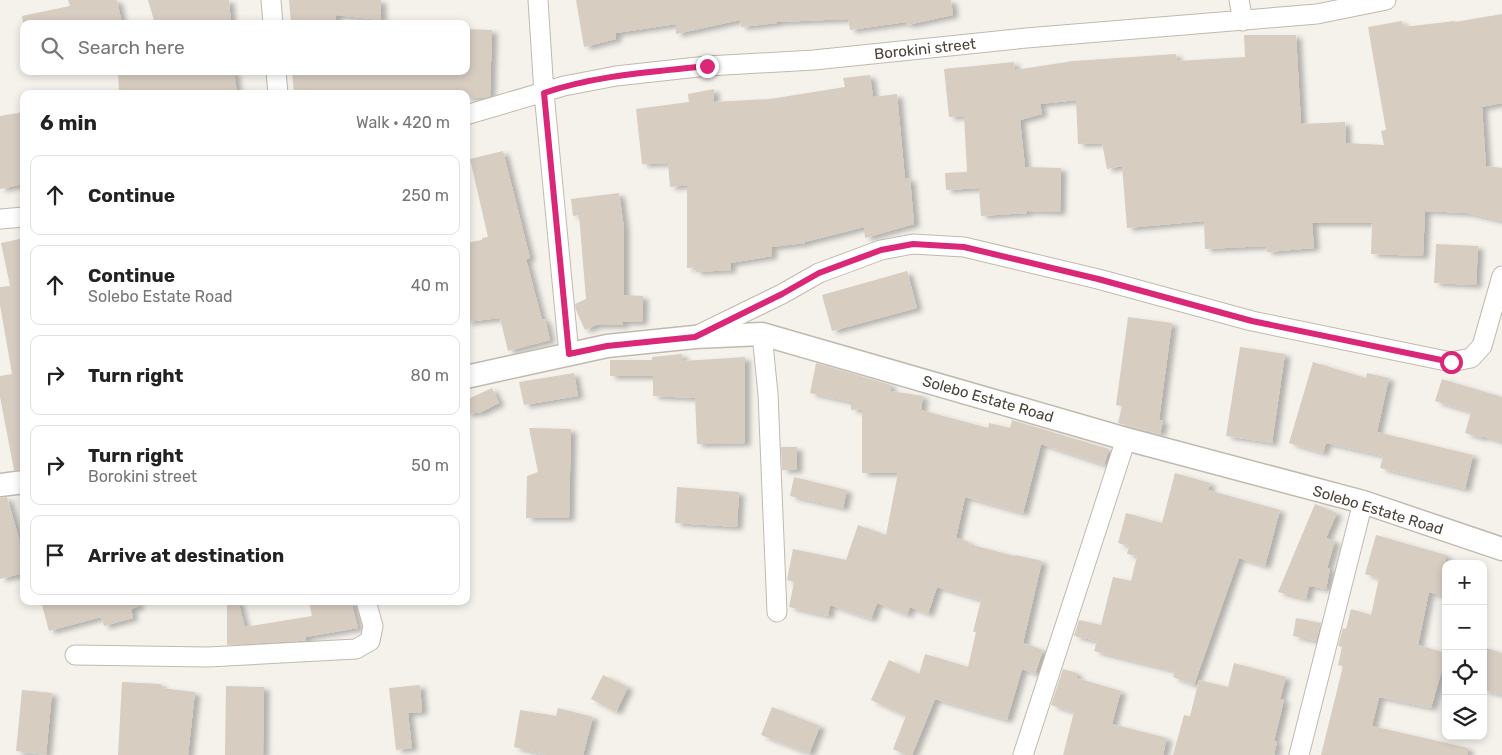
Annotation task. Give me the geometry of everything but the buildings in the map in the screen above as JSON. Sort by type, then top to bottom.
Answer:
[{"type":"street","points":[[271,0],[273,20]]},
{"type":"street","points":[[538,0],[544,93],[569,354]]},
{"type":"street","points":[[1239,0],[1243,21]]},
{"type":"street","name":"Borokini street","points":[[470,114],[564,86],[616,76],[707,66],[814,60],[1026,38],[1317,14],[1386,0]]},
{"type":"street","points":[[276,75],[278,90]]},
{"type":"street","points":[[0,219],[20,217]]},
{"type":"street","points":[[695,337],[782,294],[819,273],[881,250],[913,244],[964,247],[1098,279],[1252,321],[1451,362],[1471,358],[1482,346],[1502,276]]},
{"type":"street","points":[[762,334],[768,394],[777,612]]},
{"type":"street","name":"Solebo Estate Road","points":[[470,376],[607,346],[695,337],[762,334],[1126,439],[1363,502],[1502,549]]},
{"type":"street","points":[[1022,755],[1126,439]]},
{"type":"street","points":[[0,485],[20,482]]},
{"type":"street","points":[[1299,755],[1363,502]]},
{"type":"street","points":[[75,655],[208,657],[356,648],[370,641],[374,626],[367,605]]},
{"type":"route","points":[[707,66],[616,76],[564,86],[544,93],[569,354],[607,346],[695,337],[782,294],[819,273],[881,250],[913,244],[964,247],[1098,279],[1252,321],[1451,362]]}]
